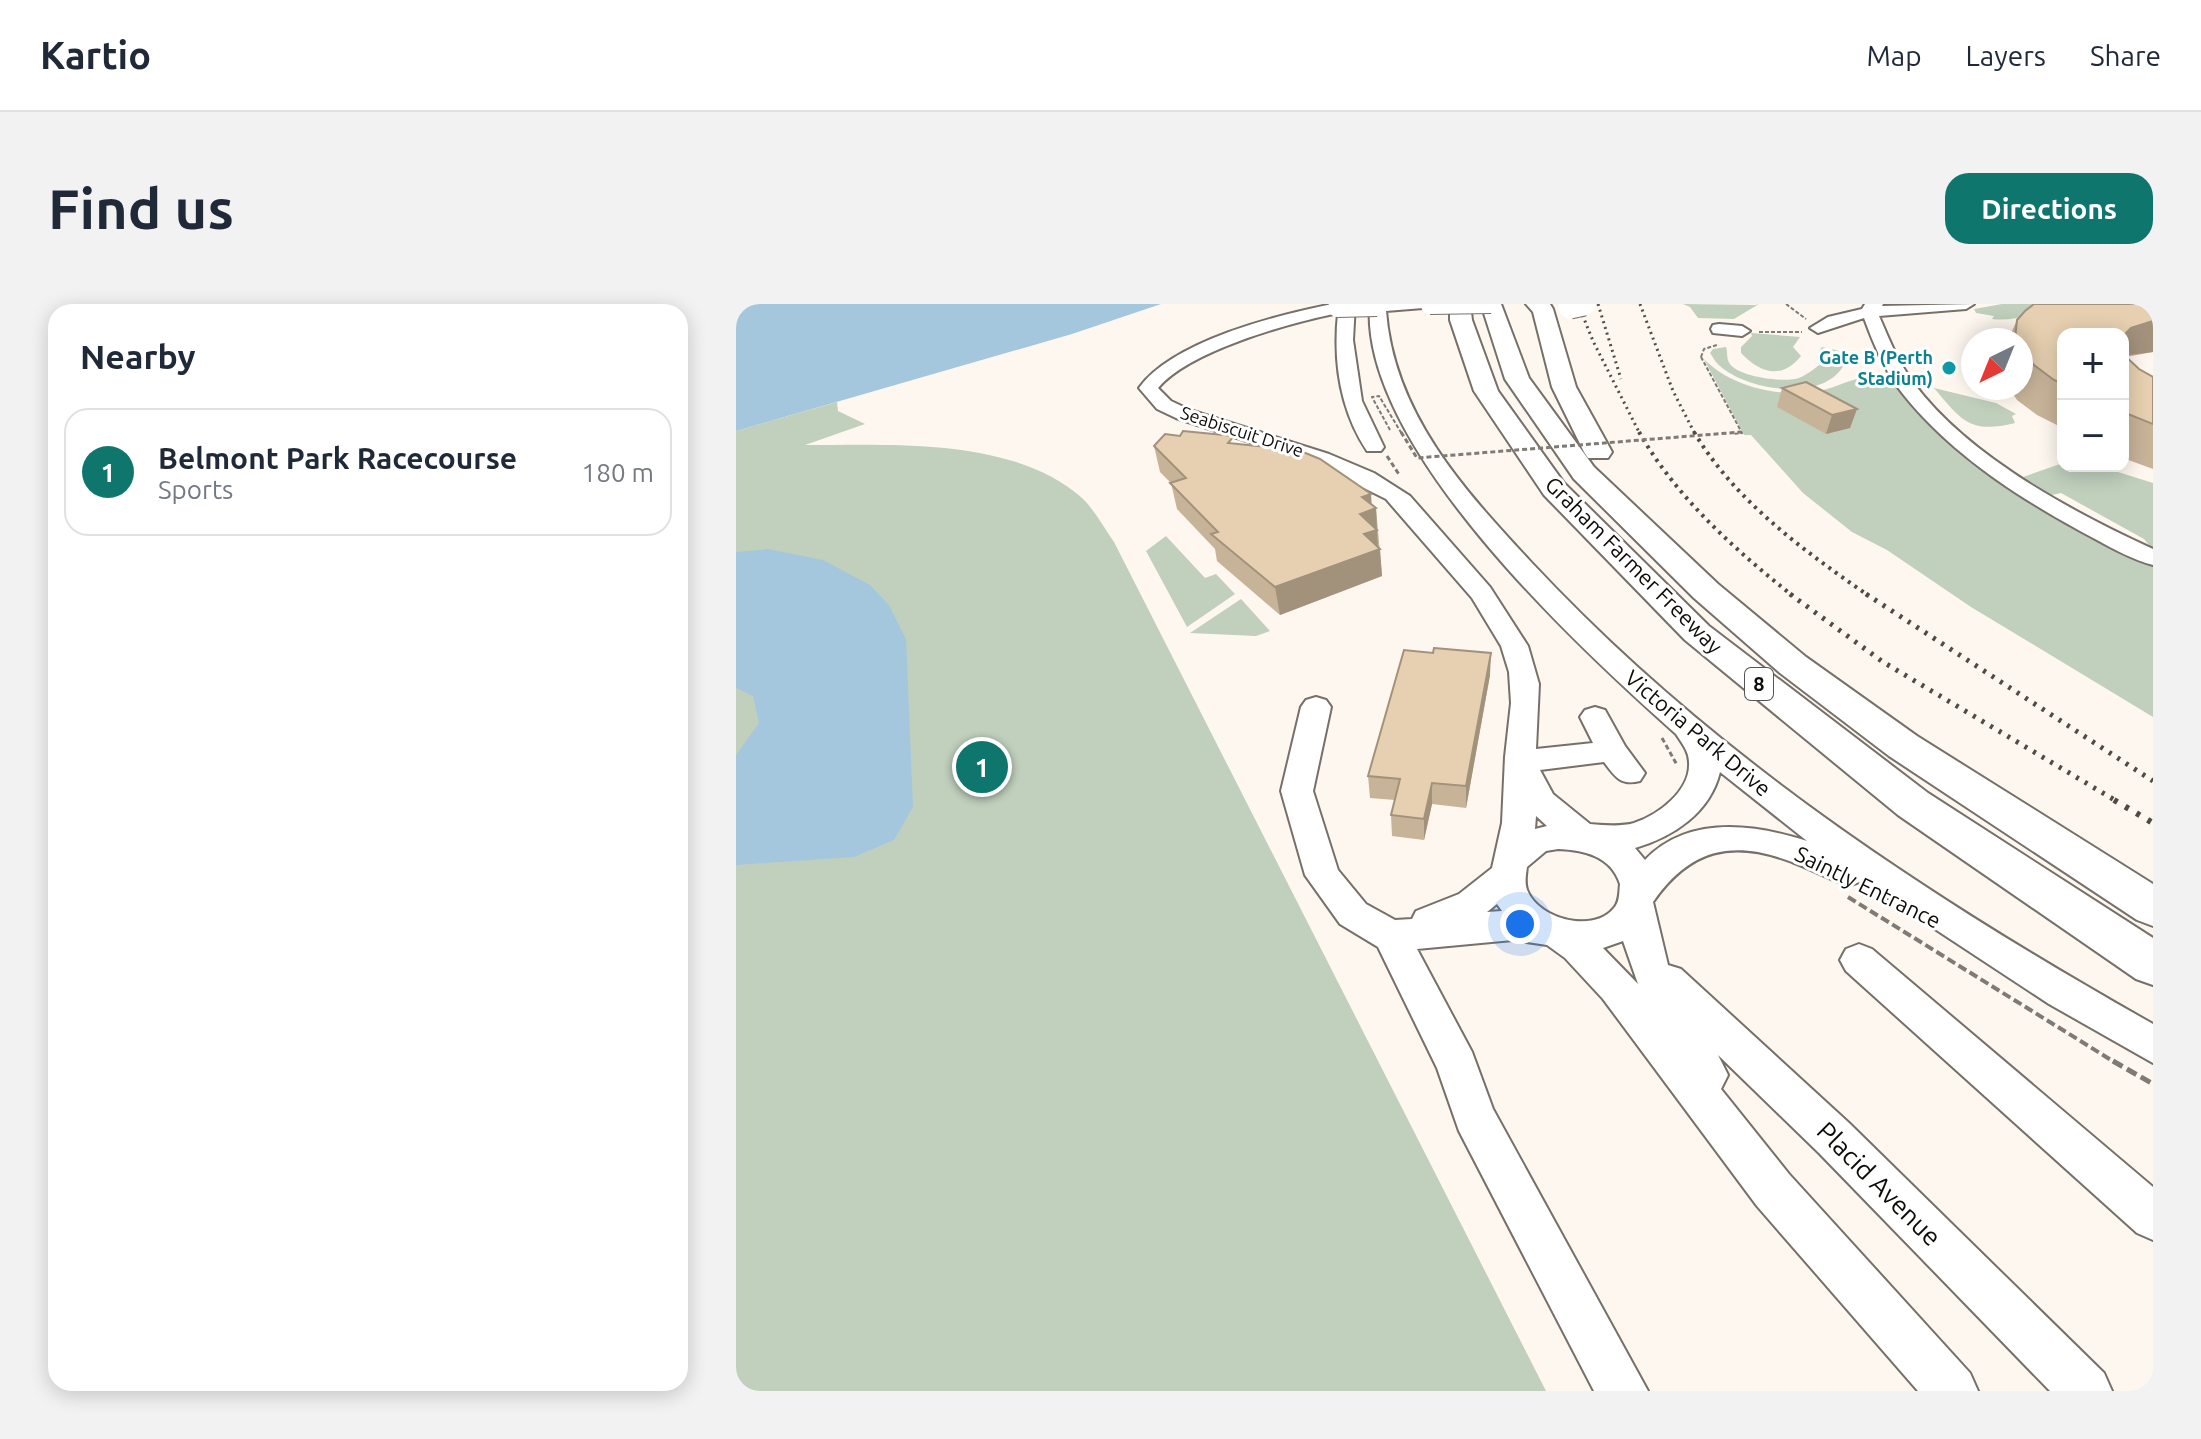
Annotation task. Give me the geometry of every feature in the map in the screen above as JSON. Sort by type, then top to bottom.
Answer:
[{"type":"highway","name":"Graham Farmer Freeway","points":[[1491,304],[1517,379],[1584,473],[1632,523],[1706,591],[1817,683],[1903,746],[2153,907]]},
{"type":"highway","name":"Graham Farmer Freeway","points":[[1429,305],[1461,320],[1486,391],[1554,489],[1697,633],[1913,804],[2153,964]]},
{"type":"highway","points":[[1559,308],[1564,387],[1608,468],[1632,523]]},
{"type":"street","points":[[1429,305],[1491,304]]},
{"type":"street","points":[[1818,328],[1873,309],[1966,304]]},
{"type":"street","points":[[1335,305],[1344,340],[1352,401],[1374,447],[1375,456],[1343,468]]},
{"type":"street","name":"Seabiscuit Drive","points":[[1420,525],[1335,478],[1151,409],[1138,399],[1134,391],[1145,371],[1165,360],[1255,325],[1335,305],[1429,305]]},
{"type":"street","name":"Seabiscuit Drive","points":[[1335,305],[1188,357],[1163,370],[1151,380],[1148,388],[1164,405],[1183,414],[1343,468],[1400,499],[1503,624],[1523,669],[1525,714],[1520,761],[1519,825],[1511,867]]},
{"type":"street","name":"Victoria Park Drive","points":[[1378,305],[1381,350],[1400,401],[1429,454],[1460,496],[1562,612],[1691,734],[1832,842],[1973,939],[2153,1045]]},
{"type":"street","points":[[1873,309],[1891,363],[1945,429],[2022,486],[2128,548],[2153,558]]},
{"type":"street","points":[[1719,329],[1742,331]]},
{"type":"street","points":[[1316,707],[1297,791],[1322,875],[1353,914],[1391,936],[1457,1065],[1474,1117],[1622,1391]]},
{"type":"street","points":[[1595,717],[1621,762],[1520,761],[1541,802],[1584,837],[1604,844],[1630,867],[1637,881],[1637,930],[1644,960],[1773,1190]]},
{"type":"street","points":[[1391,936],[1472,904],[1511,867],[1526,847],[1542,839],[1635,835],[1672,817],[1690,800],[1704,776],[1705,758],[1691,734]]},
{"type":"street","name":"Saintly Entrance","points":[[1636,900],[1663,864],[1686,848],[1733,837],[1758,839],[1815,857],[1973,939]]},
{"type":"street","points":[[1511,867],[1509,892],[1517,908],[1532,922],[1578,947],[1617,987],[1773,1190],[1952,1391]]},
{"type":"street","points":[[1391,936],[1513,925],[1556,933],[1599,934],[1628,917],[1636,900]]},
{"type":"street","points":[[1859,960],[2153,1217]]},
{"type":"street","name":"Placid Avenue","points":[[1667,981],[1844,1147],[2086,1391]]},
{"type":"path","points":[[1786,304],[1818,328]]},
{"type":"path","points":[[1742,331],[1779,333],[1818,328]]},
{"type":"path","points":[[1390,430],[1372,397],[1379,396],[1417,458],[1742,433],[1701,357]]},
{"type":"green space","points":[[1683,304],[1759,304],[1734,319],[1698,318],[1690,307]]},
{"type":"green space","points":[[2002,304],[2061,304],[2009,319],[1992,319],[1994,316],[1976,313],[1974,309]]},
{"type":"green space","points":[[1751,333],[1800,337],[1793,347],[1801,356],[1794,364],[1779,371],[1763,369],[1741,353],[1741,347],[1752,336]]},
{"type":"green space","points":[[1726,347],[1729,362],[1735,369],[1763,378],[1784,380],[1799,378],[1825,361],[1818,353],[1822,347],[1848,353],[1841,370],[1828,381],[1792,389],[1751,383],[1734,375],[1718,364],[1710,353],[1713,349]]},
{"type":"green space","points":[[1704,359],[1728,377],[1772,391],[1818,391],[1868,378],[1895,384],[1932,422],[2153,563],[2153,717],[1971,607],[1887,550],[1852,532],[1803,493],[1751,435],[1744,435]]},
{"type":"green space","points":[[1934,388],[1961,395],[1961,400],[1996,403],[2016,414],[2012,416],[2015,423],[1987,427],[1977,425],[1952,409]]},
{"type":"green space","points":[[837,402],[838,411],[865,424],[805,445],[913,446],[987,454],[1054,478],[1082,498],[1095,513],[1114,542],[1546,1391],[736,1391],[736,431]]},
{"type":"green space","points":[[2057,465],[2057,472],[2118,472],[2153,483],[2153,550],[2144,539],[2061,493],[2052,495],[2023,477]]},
{"type":"green space","points":[[1166,536],[1205,578],[1216,574],[1235,594],[1187,627],[1146,551]]},
{"type":"green space","points":[[1241,599],[1270,631],[1256,636],[1190,633]]},
{"type":"water","points":[[736,304],[1161,304],[1072,334],[736,431]]},
{"type":"water","points":[[768,549],[823,560],[870,585],[889,605],[906,639],[913,807],[894,840],[854,857],[736,865],[736,755],[759,723],[753,696],[736,688],[736,552]]},
{"type":"building","points":[[2034,304],[2153,304],[2153,321],[2129,330],[2057,328],[2057,381],[2033,364],[2033,328],[2016,328],[2017,320]]},
{"type":"building","points":[[2129,360],[2153,377],[2153,424],[2129,414]]},
{"type":"building","points":[[1806,382],[1857,409],[1832,415],[1782,388]]},
{"type":"building","points":[[1183,431],[1234,436],[1228,443],[1277,448],[1281,443],[1320,459],[1371,494],[1362,497],[1376,508],[1360,514],[1377,530],[1364,534],[1380,549],[1275,587],[1211,534],[1218,532],[1170,483],[1186,478],[1154,446],[1165,434],[1180,436]]},
{"type":"building","points":[[1434,648],[1491,653],[1466,786],[1432,783],[1424,819],[1391,815],[1400,779],[1368,776],[1404,650],[1433,653]]},
{"type":"railway","points":[[1578,304],[1640,434]]},
{"type":"railway","points":[[1598,304],[1621,379]]},
{"type":"railway","points":[[1640,304],[1673,391],[1695,434]]},
{"type":"railway","points":[[1639,432],[1671,479],[1708,521],[1793,596]]},
{"type":"railway","points":[[1694,432],[1750,503],[1820,561],[1868,595]]},
{"type":"railway","points":[[1790,594],[1883,662],[2118,802]]},
{"type":"railway","points":[[1868,595],[2153,781]]},
{"type":"railway","points":[[2114,800],[2153,823]]},
{"type":"place","name":"Gate B (Perth Stadium)","points":[[1949,368]]},
{"type":"place","name":"Belmont Park Racecourse","points":[[982,767]]}]
